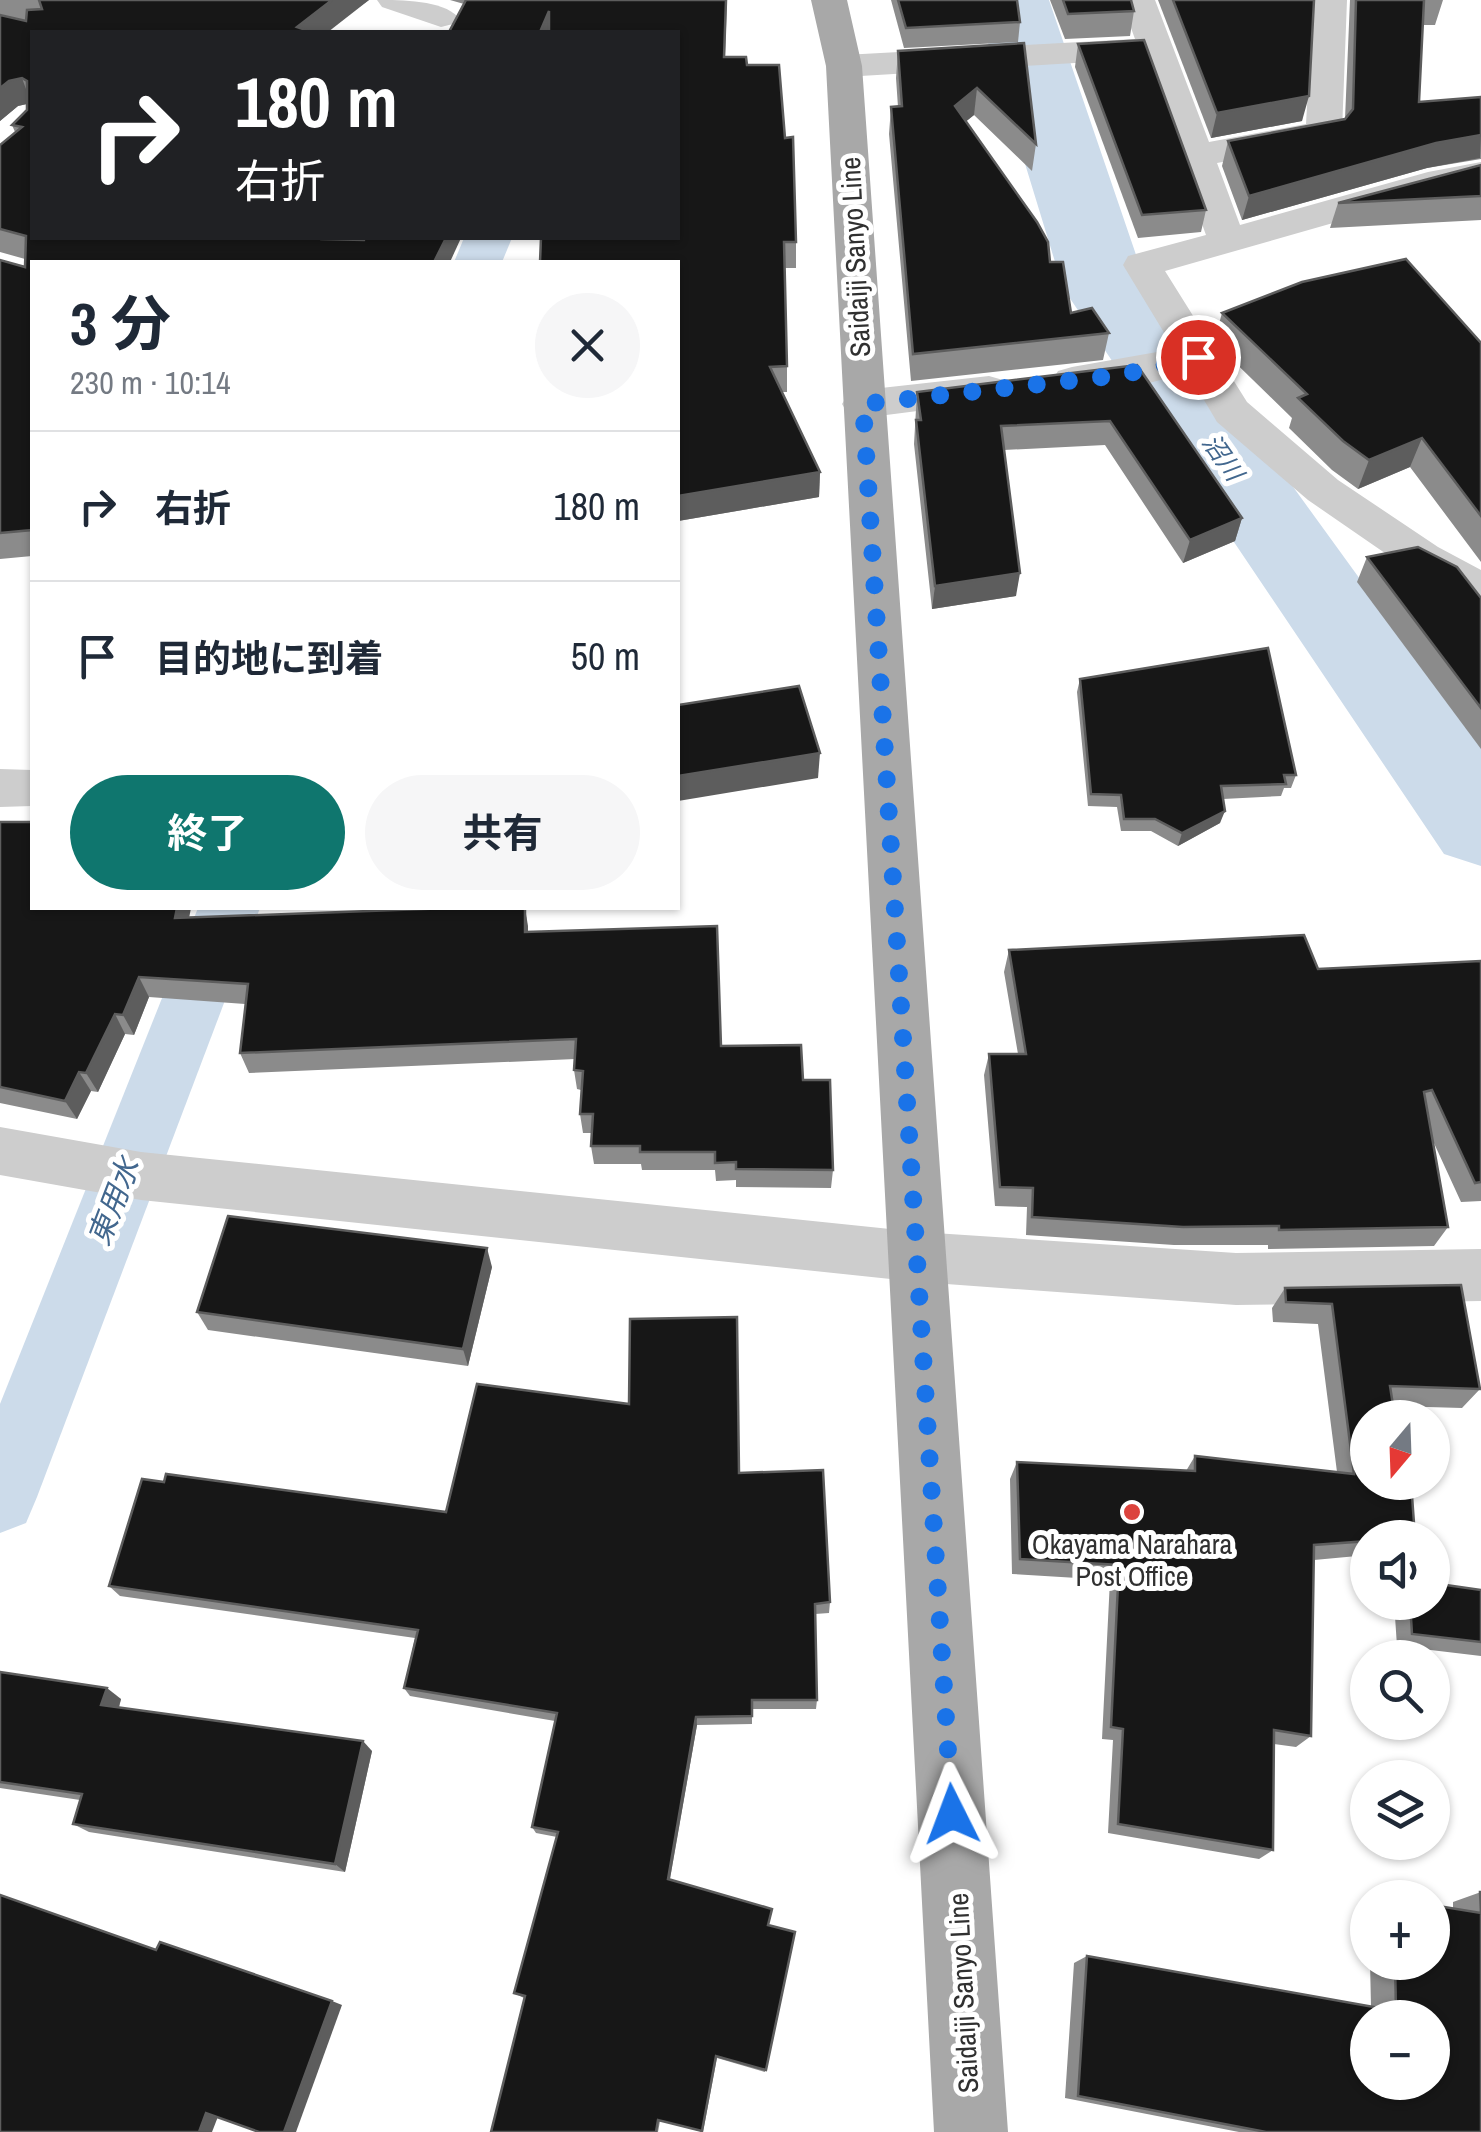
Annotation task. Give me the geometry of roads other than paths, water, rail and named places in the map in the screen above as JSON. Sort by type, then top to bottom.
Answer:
[{"type":"main road","name":"Saidaiji Sanyo Line","points":[[829,0],[844,66],[971,2132]]},
{"type":"street","points":[[394,0],[442,16]]},
{"type":"street","points":[[1138,0],[1227,240]]},
{"type":"street","points":[[1196,156],[1324,132],[1330,0]]},
{"type":"street","points":[[844,66],[1156,48]]},
{"type":"street","points":[[1481,173],[1441,180],[1142,265],[1232,412],[1323,490],[1424,558],[1481,590]]},
{"type":"street","points":[[863,404],[1121,375],[1198,357]]},
{"type":"street","points":[[0,788],[30,788]]},
{"type":"street","points":[[0,1151],[142,1176],[919,1257],[1236,1279],[1481,1275]]},
{"type":"waterway","name":"沼川","points":[[1012,0],[1105,288],[1481,825]]},
{"type":"waterway","name":"東用水","points":[[479,260],[487,240]]},
{"type":"waterway","name":"東用水","points":[[0,1497],[228,910]]},
{"type":"place","name":"Okayama Narahara Post Office","points":[[1132,1512]]}]
